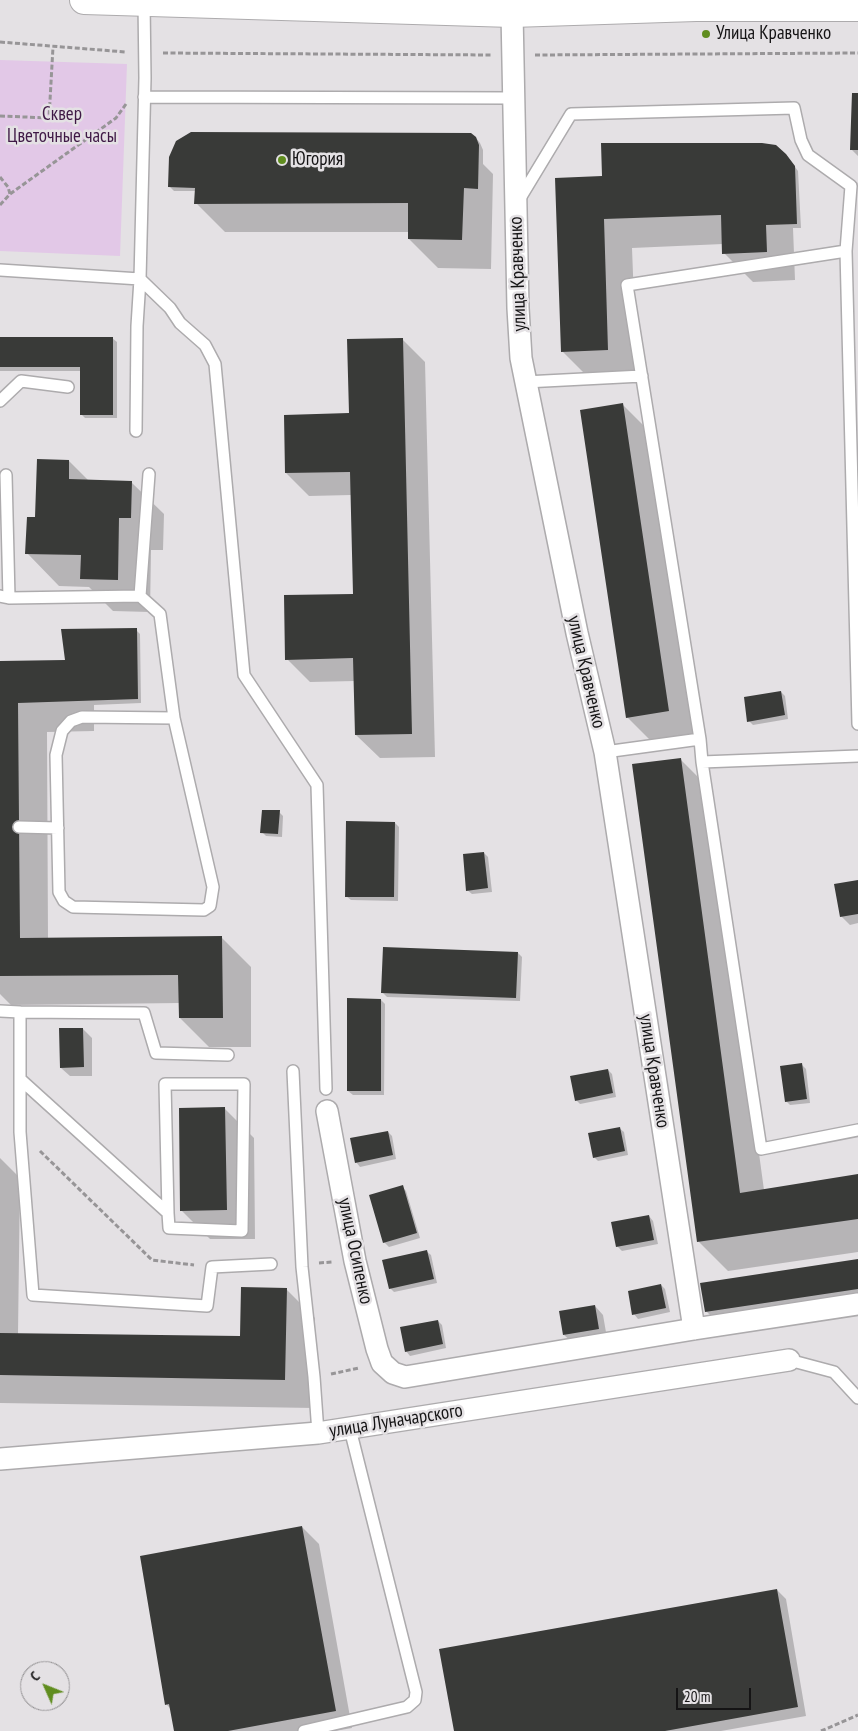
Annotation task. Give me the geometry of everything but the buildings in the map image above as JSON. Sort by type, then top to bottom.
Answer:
[{"type":"main road","points":[[84,0],[696,8],[858,7]]},
{"type":"street","name":"улица Кравченко","points":[[512,6],[518,308],[521,358],[577,634],[605,752],[694,1328]]},
{"type":"street","name":"улица Осипенко","points":[[327,1110],[355,1261],[376,1349],[382,1363]]},
{"type":"street","points":[[382,1363],[393,1373],[405,1377],[694,1328],[858,1304]]},
{"type":"street","name":"улица Луначарского","points":[[0,1459],[350,1429],[789,1360]]},
{"type":"lane","points":[[136,431],[137,326],[145,78],[144,2]]},
{"type":"lane","points":[[144,97],[514,98]]},
{"type":"lane","points":[[516,205],[571,114],[794,108],[808,155],[854,186],[846,251],[858,724]]},
{"type":"lane","points":[[846,251],[627,285],[700,739],[761,1149],[858,1130]]},
{"type":"lane","points":[[0,270],[140,279],[170,308],[180,323],[205,345],[216,364],[244,675],[317,785],[326,1089]]},
{"type":"lane","points":[[525,382],[642,376]]},
{"type":"lane","points":[[0,401],[21,381],[68,387]]},
{"type":"lane","points":[[140,596],[149,474]]},
{"type":"lane","points":[[6,475],[5,597],[140,596],[160,614],[174,718],[212,887],[210,906],[204,910],[73,907],[64,901],[59,892],[56,755],[62,732],[71,721],[82,717],[174,718]]},
{"type":"lane","points":[[605,752],[700,739]]},
{"type":"lane","points":[[702,762],[858,756]]},
{"type":"lane","points":[[19,827],[58,828]]},
{"type":"lane","points":[[0,1011],[144,1013],[156,1053],[228,1055]]},
{"type":"lane","points":[[20,1012],[20,1132],[33,1295],[207,1306],[212,1267],[270,1264]]},
{"type":"lane","points":[[294,1071],[302,1267],[318,1433]]},
{"type":"lane","points":[[20,1080],[168,1213],[169,1228],[242,1231],[244,1084],[165,1084],[168,1213]]},
{"type":"lane","points":[[789,1360],[834,1372],[858,1398]]},
{"type":"lane","points":[[304,1731],[407,1707],[415,1700],[416,1692],[350,1429]]},
{"type":"path","points":[[0,42],[145,53],[513,56],[858,53]]},
{"type":"path","points":[[0,116],[49,118],[53,47]]},
{"type":"path","points":[[0,205],[10,194],[116,118],[145,78]]},
{"type":"path","points":[[0,177],[8,187],[10,194]]},
{"type":"path","points":[[20,1132],[152,1260],[212,1267]]},
{"type":"path","points":[[314,1377],[382,1363]]},
{"type":"path","points":[[821,1731],[858,1715]]},
{"type":"green space","name":"Сквер Цветочные часы","points":[[0,60],[127,64],[120,256],[0,251]]},
{"type":"place","name":"Улица Кравченко","points":[[706,34]]},
{"type":"place","name":"Югория","points":[[282,160]]}]
